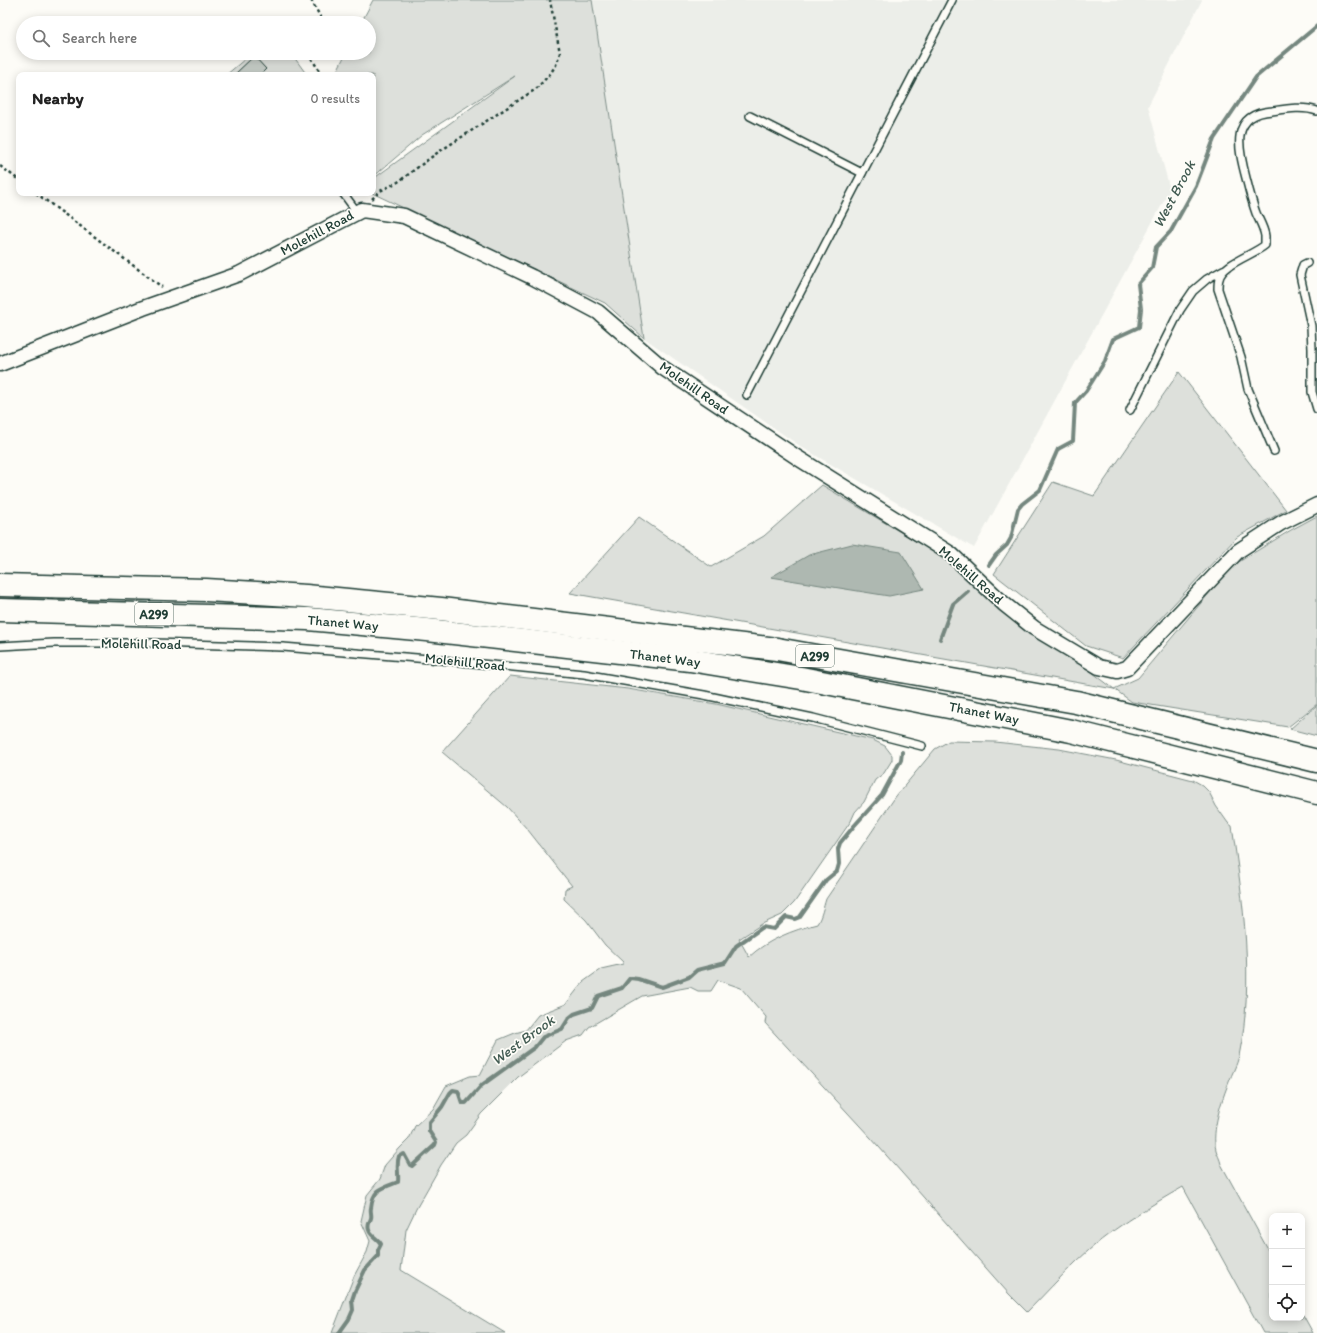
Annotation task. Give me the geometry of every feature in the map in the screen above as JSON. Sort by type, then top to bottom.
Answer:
[{"type":"highway","name":"Thanet Way","points":[[0,586],[206,590],[306,596],[441,608],[776,649],[1076,702],[1317,761]]},
{"type":"highway","name":"Thanet Way","points":[[0,610],[308,619],[426,630],[690,660],[801,678],[1071,731],[1317,793]]},
{"type":"street","name":"Molehill Road","points":[[0,364],[167,299],[239,274],[360,211],[404,216],[532,277],[598,312],[663,368],[798,458],[951,554],[1004,604],[1034,628],[1099,667],[1117,671],[1127,668],[1238,551],[1281,523],[1317,505]]},
{"type":"lane","points":[[747,395],[952,0]]},
{"type":"lane","points":[[1130,410],[1180,310],[1193,291],[1207,279],[1258,250],[1264,245],[1265,235],[1240,158],[1239,142],[1242,126],[1250,117],[1267,111],[1296,108],[1312,109],[1317,111]]},
{"type":"lane","points":[[750,116],[862,173]]},
{"type":"lane","points":[[346,196],[360,211]]},
{"type":"lane","points":[[1307,263],[1303,265],[1300,275],[1311,326],[1312,392],[1317,409]]},
{"type":"lane","points":[[1226,268],[1219,278],[1218,289],[1241,357],[1248,390],[1274,451]]},
{"type":"lane","name":"Molehill Road","points":[[0,646],[54,643],[154,643],[283,647],[584,674],[711,696],[813,718],[922,746]]},
{"type":"path","points":[[311,0],[320,16]]},
{"type":"path","points":[[376,195],[380,191],[398,182],[437,153],[536,89],[550,74],[556,65],[560,53],[550,0]]},
{"type":"path","points":[[312,60],[320,72]]},
{"type":"path","points":[[0,166],[16,178]]},
{"type":"path","points":[[40,196],[163,288],[167,299]]},
{"type":"path","points":[[360,211],[375,196]]},
{"type":"shaded area","points":[[373,0],[592,0],[644,338],[605,303],[376,195],[376,177],[515,76],[422,135],[376,174],[376,72],[336,72],[342,60],[376,60],[376,16],[365,16]]},
{"type":"shaded area","points":[[592,0],[1202,0],[1148,106],[1170,190],[974,548],[803,448],[644,338]]},
{"type":"shaded area","points":[[244,60],[296,60],[305,72],[230,72]]},
{"type":"shaded area","points":[[1179,372],[1286,510],[1237,537],[1123,658],[1086,646],[994,574],[1053,482],[1094,496]]},
{"type":"shaded area","points":[[822,485],[937,554],[1114,689],[570,593],[639,517],[711,567],[764,536]]},
{"type":"shaded area","points":[[1317,516],[1317,704],[1288,727],[1132,702],[1114,689],[1138,678],[1232,566]]},
{"type":"shaded area","points":[[852,544],[901,552],[924,589],[889,596],[771,577],[809,555]]},
{"type":"shaded area","points":[[510,676],[628,689],[716,704],[873,740],[885,746],[892,755],[892,760],[884,773],[875,780],[864,802],[855,812],[851,821],[794,903],[782,915],[762,924],[739,939],[749,957],[781,936],[817,924],[826,899],[896,796],[935,749],[949,741],[995,742],[1059,749],[1116,760],[1193,780],[1202,785],[1209,792],[1216,806],[1228,823],[1232,826],[1246,941],[1247,970],[1244,1027],[1238,1059],[1220,1106],[1215,1134],[1216,1150],[1221,1164],[1269,1252],[1269,1321],[1305,1321],[1305,1318],[1313,1333],[1263,1333],[1183,1187],[1141,1212],[1101,1240],[1071,1267],[1027,1312],[1009,1294],[871,1138],[765,1023],[766,1017],[741,988],[718,980],[711,991],[698,991],[690,987],[642,996],[589,1027],[583,1035],[566,1041],[518,1077],[481,1114],[466,1135],[456,1143],[441,1165],[406,1230],[401,1270],[505,1333],[332,1333],[354,1276],[367,1252],[370,1241],[361,1221],[367,1195],[380,1179],[385,1165],[409,1139],[415,1126],[433,1109],[446,1086],[470,1076],[480,1075],[498,1040],[526,1030],[538,1015],[566,1004],[583,982],[601,969],[623,964],[623,962],[605,945],[586,920],[564,899],[565,889],[572,886],[528,830],[507,807],[442,752]]},
{"type":"shaded area","points":[[1317,705],[1317,736],[1290,729]]},
{"type":"building","points":[[250,60],[258,60],[266,69],[263,72],[237,72]]},
{"type":"waterway","name":"West Brook","points":[[989,565],[996,555],[1007,545],[1011,538],[1018,509],[1040,490],[1058,449],[1073,441],[1075,403],[1086,391],[1105,361],[1113,339],[1139,327],[1141,309],[1138,284],[1152,268],[1156,247],[1171,231],[1196,186],[1214,139],[1256,77],[1317,26]]},
{"type":"waterway","name":"West Brook","points":[[940,639],[953,604],[968,591]]},
{"type":"waterway","name":"West Brook","points":[[339,1333],[349,1319],[353,1310],[352,1300],[365,1270],[378,1256],[378,1250],[381,1244],[371,1234],[368,1227],[374,1197],[379,1190],[398,1182],[399,1156],[404,1154],[412,1166],[435,1145],[436,1142],[429,1131],[429,1123],[442,1107],[450,1093],[453,1090],[458,1091],[462,1103],[466,1103],[482,1085],[535,1047],[543,1037],[562,1029],[569,1018],[574,1014],[592,1008],[598,996],[622,988],[630,978],[638,979],[662,987],[689,977],[697,970],[725,963],[736,946],[763,927],[774,929],[786,917],[795,919],[800,917],[826,880],[837,871],[839,864],[838,849],[840,843],[882,795],[901,760],[902,752]]}]
